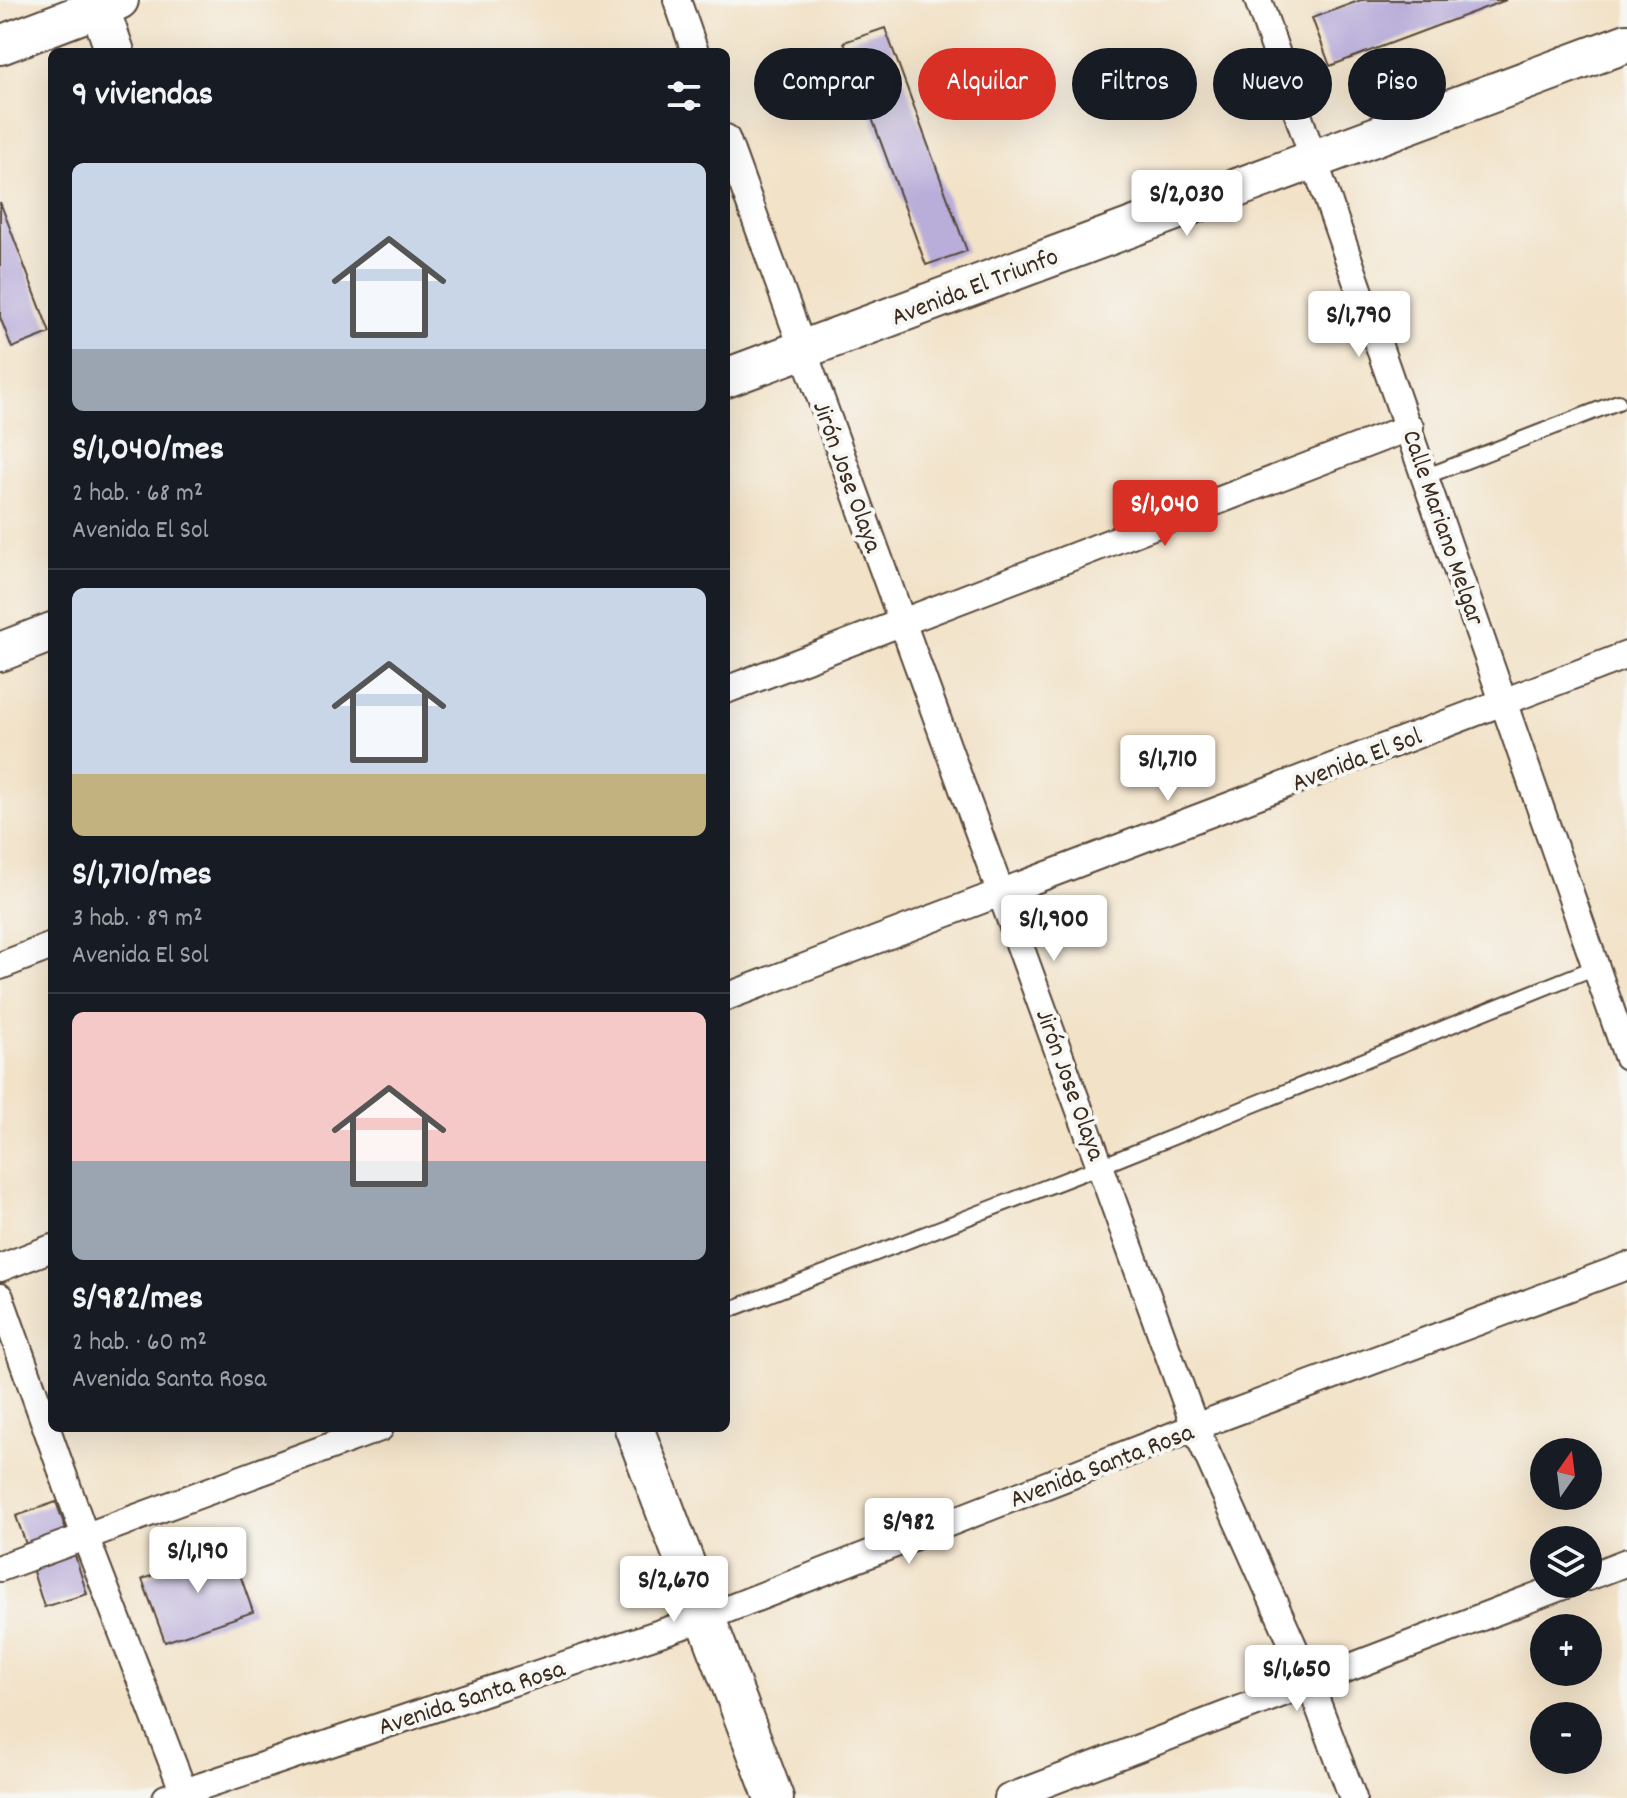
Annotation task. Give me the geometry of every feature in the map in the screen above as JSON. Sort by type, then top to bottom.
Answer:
[{"type":"street","points":[[677,0],[694,48]]},
{"type":"street","name":"Calle Mariano Melgar","points":[[1258,0],[1506,701],[1627,1056]]},
{"type":"street","points":[[0,45],[105,2],[114,48]]},
{"type":"street","name":"Avenida El Triunfo","points":[[730,376],[1627,43]]},
{"type":"street","name":"Jirón Jose Olaya","points":[[730,149],[1195,1427],[1309,1681],[1353,1798]]},
{"type":"street","points":[[730,688],[1410,427]]},
{"type":"street","points":[[0,652],[48,634]]},
{"type":"street","name":"Avenida El Sol","points":[[730,995],[1627,655]]},
{"type":"street","points":[[0,966],[48,948]]},
{"type":"street","points":[[0,1268],[48,1250]]},
{"type":"street","name":"Avenida Santa Rosa","points":[[179,1796],[705,1618],[1195,1427],[1627,1266]]},
{"type":"street","points":[[0,1297],[179,1796]]},
{"type":"street","points":[[0,1568],[369,1432]]},
{"type":"street","points":[[635,1432],[774,1798]]},
{"type":"street","points":[[1602,1572],[1627,1562]]},
{"type":"street","points":[[1008,1798],[1531,1598]]},
{"type":"lane","points":[[1427,476],[1618,402]]},
{"type":"lane","points":[[730,1309],[1101,1166],[1596,967]]},
{"type":"building","points":[[1361,0],[1506,0],[1378,48],[1348,48],[1348,59],[1332,65],[1332,48],[1323,48],[1312,18]]},
{"type":"building","points":[[885,28],[892,48],[846,48],[844,42]]},
{"type":"building","points":[[902,74],[967,251],[926,265],[873,120],[902,120]]},
{"type":"building","points":[[0,202],[48,334],[12,348],[0,317]]},
{"type":"building","points":[[56,1502],[67,1532],[27,1547],[16,1516]]},
{"type":"building","points":[[73,1549],[87,1594],[44,1607],[30,1562]]},
{"type":"building","points":[[231,1549],[253,1612],[165,1642],[142,1579]]}]
